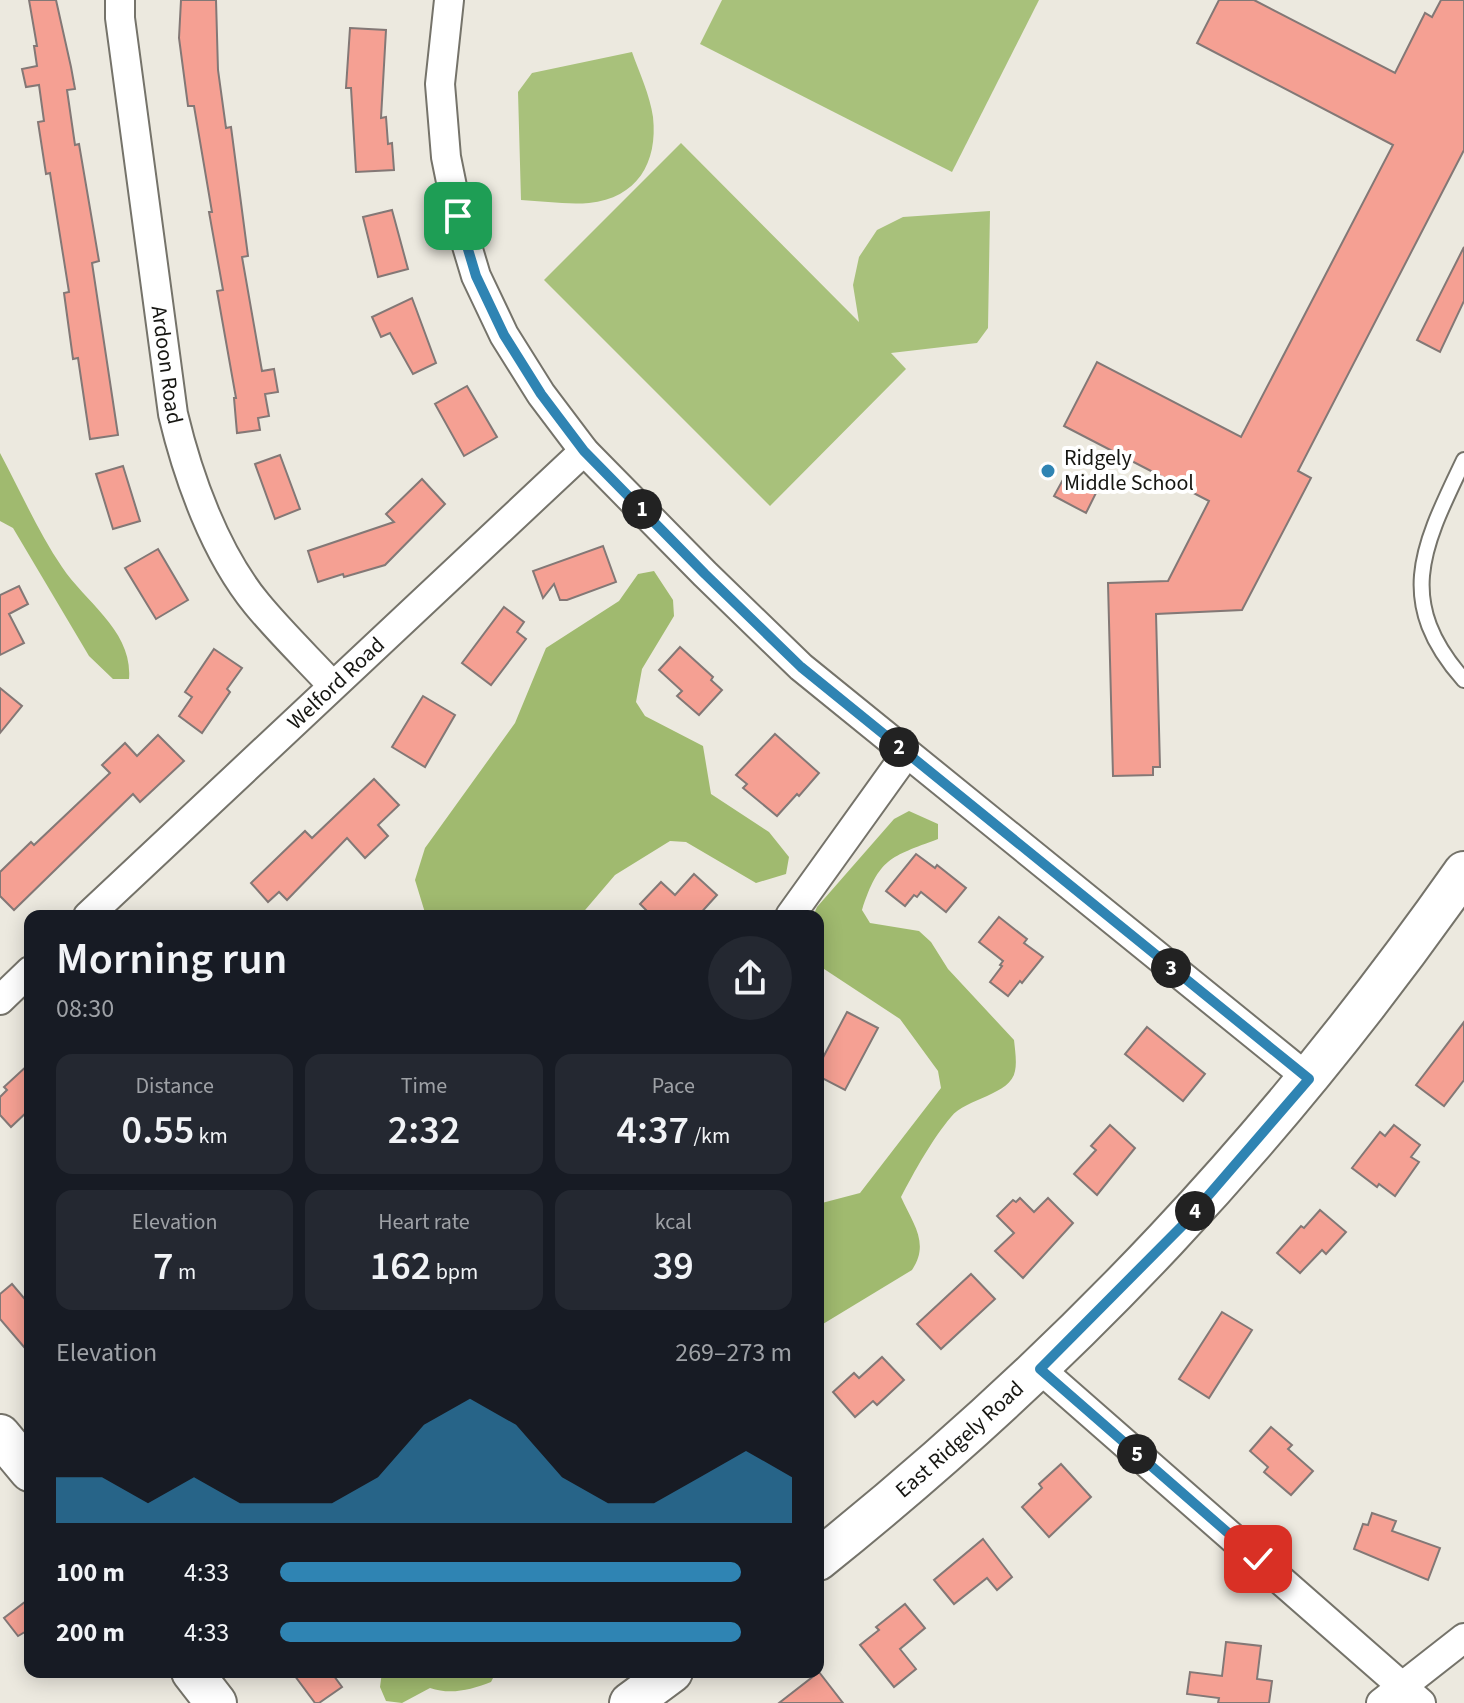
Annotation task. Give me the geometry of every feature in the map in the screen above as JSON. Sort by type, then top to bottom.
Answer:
[{"type":"street","name":"Ardoon Road","points":[[120,0],[169,382],[183,458],[201,506],[255,602],[332,685]]},
{"type":"street","points":[[449,0],[440,84],[446,157],[458,216],[476,276],[504,335],[541,394],[584,451],[801,667],[1309,1079]]},
{"type":"street","name":"Welford Road","points":[[94,910],[584,451]]},
{"type":"street","points":[[794,910],[907,753]]},
{"type":"street","name":"East Ridgely Road","points":[[824,1555],[948,1452],[1040,1369],[1182,1226],[1309,1079],[1423,931],[1464,872]]},
{"type":"street","points":[[0,1000],[24,977]]},
{"type":"street","points":[[1040,1369],[1402,1697],[1464,1638]]},
{"type":"street","points":[[0,1435],[24,1464]]},
{"type":"street","points":[[197,1678],[216,1703]]},
{"type":"street","points":[[630,1703],[664,1678]]},
{"type":"lane","points":[[1464,460],[1430,530],[1422,564],[1422,601],[1430,631],[1445,659],[1464,680]]},
{"type":"green space","points":[[722,0],[1039,0],[952,172],[700,44]]},
{"type":"green space","points":[[632,52],[653,117],[652,149],[641,175],[632,186],[606,200],[572,204],[521,200],[518,92],[532,73]]},
{"type":"green space","points":[[681,143],[859,322],[853,285],[859,257],[877,230],[903,217],[990,211],[988,328],[977,343],[891,353],[906,369],[770,506],[544,280]]},
{"type":"green space","points":[[0,453],[53,554],[106,618],[124,646],[129,679],[113,679],[89,656],[13,528],[0,521]]},
{"type":"green space","points":[[654,571],[673,600],[674,616],[642,669],[636,702],[645,716],[703,746],[711,794],[769,832],[789,857],[786,874],[756,883],[686,842],[670,841],[615,875],[585,910],[424,910],[415,880],[425,848],[515,723],[546,648],[619,601],[638,574]]},
{"type":"green space","points":[[909,811],[938,824],[938,839],[908,850],[888,862],[874,880],[862,910],[870,923],[919,931],[931,942],[948,969],[1014,1040],[1015,1071],[1005,1086],[967,1105],[951,1117],[901,1197],[920,1242],[920,1251],[912,1270],[824,1323],[824,1202],[860,1193],[941,1088],[938,1071],[900,1019],[824,969],[824,910],[816,910],[817,907],[894,819]]},
{"type":"green space","points":[[381,1678],[493,1678],[491,1682],[468,1689],[430,1688],[402,1703],[386,1701],[380,1687]]},
{"type":"building","points":[[29,0],[56,0],[71,67],[75,89],[67,90],[99,261],[92,263],[118,435],[90,439],[78,358],[73,359],[64,293],[69,292],[50,173],[46,174],[38,122],[44,121],[39,85],[26,87],[22,69],[37,66],[34,46],[37,46]]},
{"type":"building","points":[[181,0],[216,0],[218,70],[226,128],[231,127],[248,256],[242,257],[262,371],[274,369],[278,392],[265,394],[269,416],[258,418],[260,430],[237,433],[236,398],[217,291],[223,290],[209,212],[212,212],[194,106],[188,106],[179,38]]},
{"type":"building","name":"Ridgely Middle School","points":[[1219,0],[1254,0],[1395,73],[1425,13],[1432,17],[1441,0],[1464,0],[1464,150],[1298,471],[1311,478],[1242,610],[1156,614],[1160,767],[1153,767],[1153,775],[1113,776],[1108,583],[1168,581],[1209,501],[1064,426],[1097,362],[1241,437],[1393,145],[1197,43]]},
{"type":"building","points":[[350,28],[386,30],[381,118],[386,117],[394,170],[356,172],[351,88],[346,88]]},
{"type":"building","points":[[392,210],[408,269],[378,277],[363,217]]},
{"type":"building","points":[[1464,247],[1464,301],[1440,352],[1417,340]]},
{"type":"building","points":[[412,298],[436,363],[413,374],[390,333],[381,337],[372,317]]},
{"type":"building","points":[[467,386],[497,437],[464,456],[435,404]]},
{"type":"building","points":[[280,455],[300,509],[275,519],[255,464]]},
{"type":"building","points":[[123,466],[140,521],[113,529],[96,474]]},
{"type":"building","points":[[1066,474],[1097,491],[1086,513],[1054,496]]},
{"type":"building","points":[[422,479],[445,504],[385,565],[318,582],[308,551],[394,522],[386,514]]},
{"type":"building","points":[[603,546],[616,582],[567,600],[560,600],[554,584],[543,598],[533,571]]},
{"type":"building","points":[[158,549],[188,600],[156,619],[125,568]]},
{"type":"building","points":[[19,586],[28,604],[9,614],[24,643],[0,655],[0,595]]},
{"type":"building","points":[[504,607],[524,622],[517,632],[526,639],[491,685],[462,663]]},
{"type":"building","points":[[680,647],[713,677],[711,680],[722,690],[699,715],[677,696],[682,691],[659,670]]},
{"type":"building","points":[[214,649],[242,668],[202,733],[179,716],[192,697],[185,692]]},
{"type":"building","points":[[0,688],[22,706],[0,733]]},
{"type":"building","points":[[423,696],[455,715],[425,767],[392,747]]},
{"type":"building","points":[[775,734],[819,773],[777,816],[743,788],[747,784],[736,775]]},
{"type":"building","points":[[158,735],[184,761],[140,802],[133,794],[14,910],[0,896],[0,872],[31,842],[34,845],[110,773],[102,765],[125,743],[137,756]]},
{"type":"building","points":[[374,779],[399,805],[378,825],[388,836],[365,858],[347,838],[287,900],[279,892],[268,902],[251,883],[305,831],[312,838]]},
{"type":"building","points":[[916,854],[935,868],[937,865],[966,888],[946,912],[921,892],[905,906],[886,891]]},
{"type":"building","points":[[694,874],[717,895],[703,910],[646,910],[640,904],[661,882],[675,895]]},
{"type":"building","points":[[999,917],[1027,939],[1024,943],[1043,957],[1008,996],[990,982],[1003,961],[979,942]]},
{"type":"building","points":[[847,1012],[878,1028],[845,1090],[824,1079],[824,1056]]},
{"type":"building","points":[[1464,1022],[1464,1080],[1444,1106],[1416,1085]]},
{"type":"building","points":[[1147,1027],[1205,1074],[1183,1101],[1125,1054]]},
{"type":"building","points":[[24,1069],[24,1115],[11,1127],[0,1115],[0,1097],[7,1090],[4,1087]]},
{"type":"building","points":[[1110,1125],[1135,1148],[1097,1195],[1074,1174],[1096,1150],[1091,1146]]},
{"type":"building","points":[[1394,1125],[1420,1145],[1411,1157],[1419,1162],[1395,1196],[1352,1168],[1380,1132],[1385,1136]]},
{"type":"building","points":[[1020,1198],[1034,1212],[1048,1198],[1073,1223],[1023,1278],[995,1251],[1014,1233],[997,1216],[1013,1200],[1016,1202]]},
{"type":"building","points":[[1320,1210],[1346,1232],[1326,1254],[1322,1250],[1300,1273],[1277,1253]]},
{"type":"building","points":[[971,1274],[995,1299],[941,1349],[917,1324]]},
{"type":"building","points":[[12,1284],[24,1298],[24,1347],[0,1319],[0,1294]]},
{"type":"building","points":[[1222,1312],[1252,1330],[1209,1398],[1179,1379]]},
{"type":"building","points":[[882,1357],[904,1380],[877,1405],[873,1401],[855,1417],[833,1392],[854,1373],[859,1378]]},
{"type":"building","points":[[1271,1427],[1292,1445],[1288,1449],[1313,1471],[1291,1495],[1264,1472],[1268,1467],[1250,1451]]},
{"type":"building","points":[[1061,1464],[1091,1497],[1049,1537],[1022,1507],[1042,1488],[1039,1484]]},
{"type":"building","points":[[1372,1513],[1396,1521],[1392,1531],[1440,1548],[1428,1580],[1354,1549],[1363,1524],[1368,1525]]},
{"type":"building","points":[[983,1539],[1012,1577],[997,1590],[987,1578],[954,1604],[934,1580]]},
{"type":"building","points":[[24,1603],[24,1632],[18,1636],[4,1618]]},
{"type":"building","points":[[905,1604],[925,1628],[900,1649],[916,1669],[894,1687],[860,1645],[879,1630],[876,1627]]},
{"type":"building","points":[[1226,1642],[1261,1646],[1257,1679],[1272,1681],[1269,1703],[1218,1703],[1219,1698],[1187,1694],[1190,1672],[1222,1676]]},
{"type":"building","points":[[296,1678],[335,1678],[342,1687],[315,1703]]},
{"type":"building","points":[[811,1678],[824,1678],[843,1703],[779,1703]]},
{"type":"place","name":"Ridgely Middle School","points":[[1048,471]]},
{"type":"route","points":[[458,216],[476,276],[504,335],[541,394],[584,451],[705,574],[801,667],[1309,1079],[1182,1226],[1040,1369],[1258,1559]]}]
